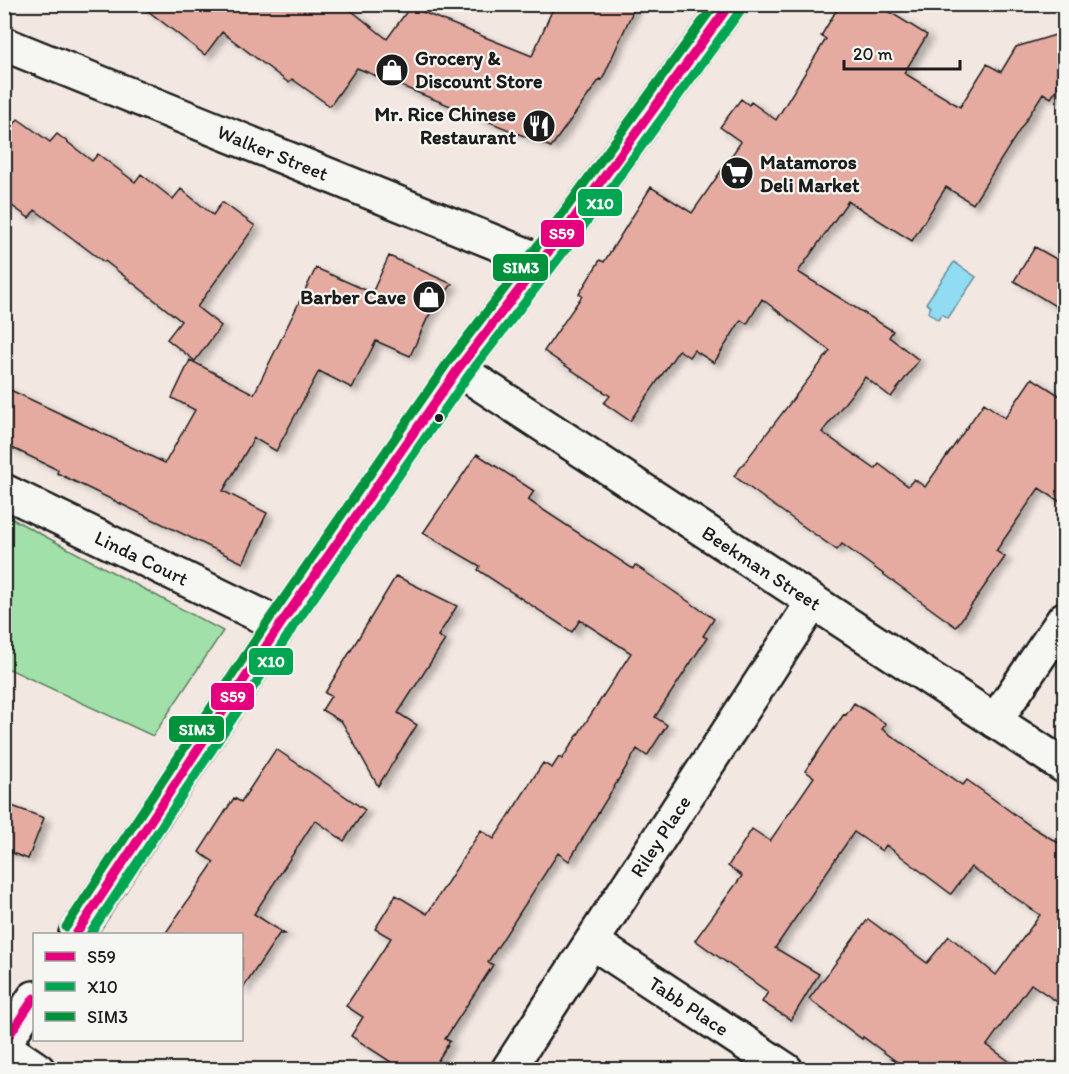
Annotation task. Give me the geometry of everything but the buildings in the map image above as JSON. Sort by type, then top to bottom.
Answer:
[{"type":"street","points":[[77,933],[280,626],[458,369],[542,261],[730,4]]},
{"type":"street","name":"Walker Street","points":[[4,44],[542,261]]},
{"type":"street","name":"Beekman Street","points":[[458,369],[1065,766]]},
{"type":"street","name":"Linda Court","points":[[4,491],[280,626]]},
{"type":"street","name":"Riley Place","points":[[508,1070],[813,602]]},
{"type":"street","points":[[995,721],[1065,619]]},
{"type":"street","name":"Tabb Place","points":[[592,942],[786,1070]]},
{"type":"street","points":[[33,1000],[4,1045],[38,1070]]},
{"type":"green space","points":[[5,515],[223,631],[153,736],[5,667]]},
{"type":"water","points":[[954,262],[976,277],[948,318],[942,314],[938,320],[928,312],[931,307],[926,303]]},
{"type":"transit line","name":"SIM3","points":[[66,927],[270,618],[448,362],[559,218],[715,4]]},
{"type":"transit line","name":"S59","points":[[77,933],[280,625],[458,369],[569,225],[730,4]]},
{"type":"transit line","name":"X10","points":[[91,933],[290,632],[468,376],[579,232],[740,11]]},
{"type":"transit line","name":"S59","points":[[4,1043],[33,1000]]},
{"type":"place","name":"Grocery & Discount Store","points":[[392,70]]},
{"type":"place","name":"Mr. Rice Chinese Restaurant","points":[[539,126]]},
{"type":"place","name":"Matamoros Deli Market","points":[[737,173]]},
{"type":"place","name":"Barber Cave","points":[[429,297]]}]
